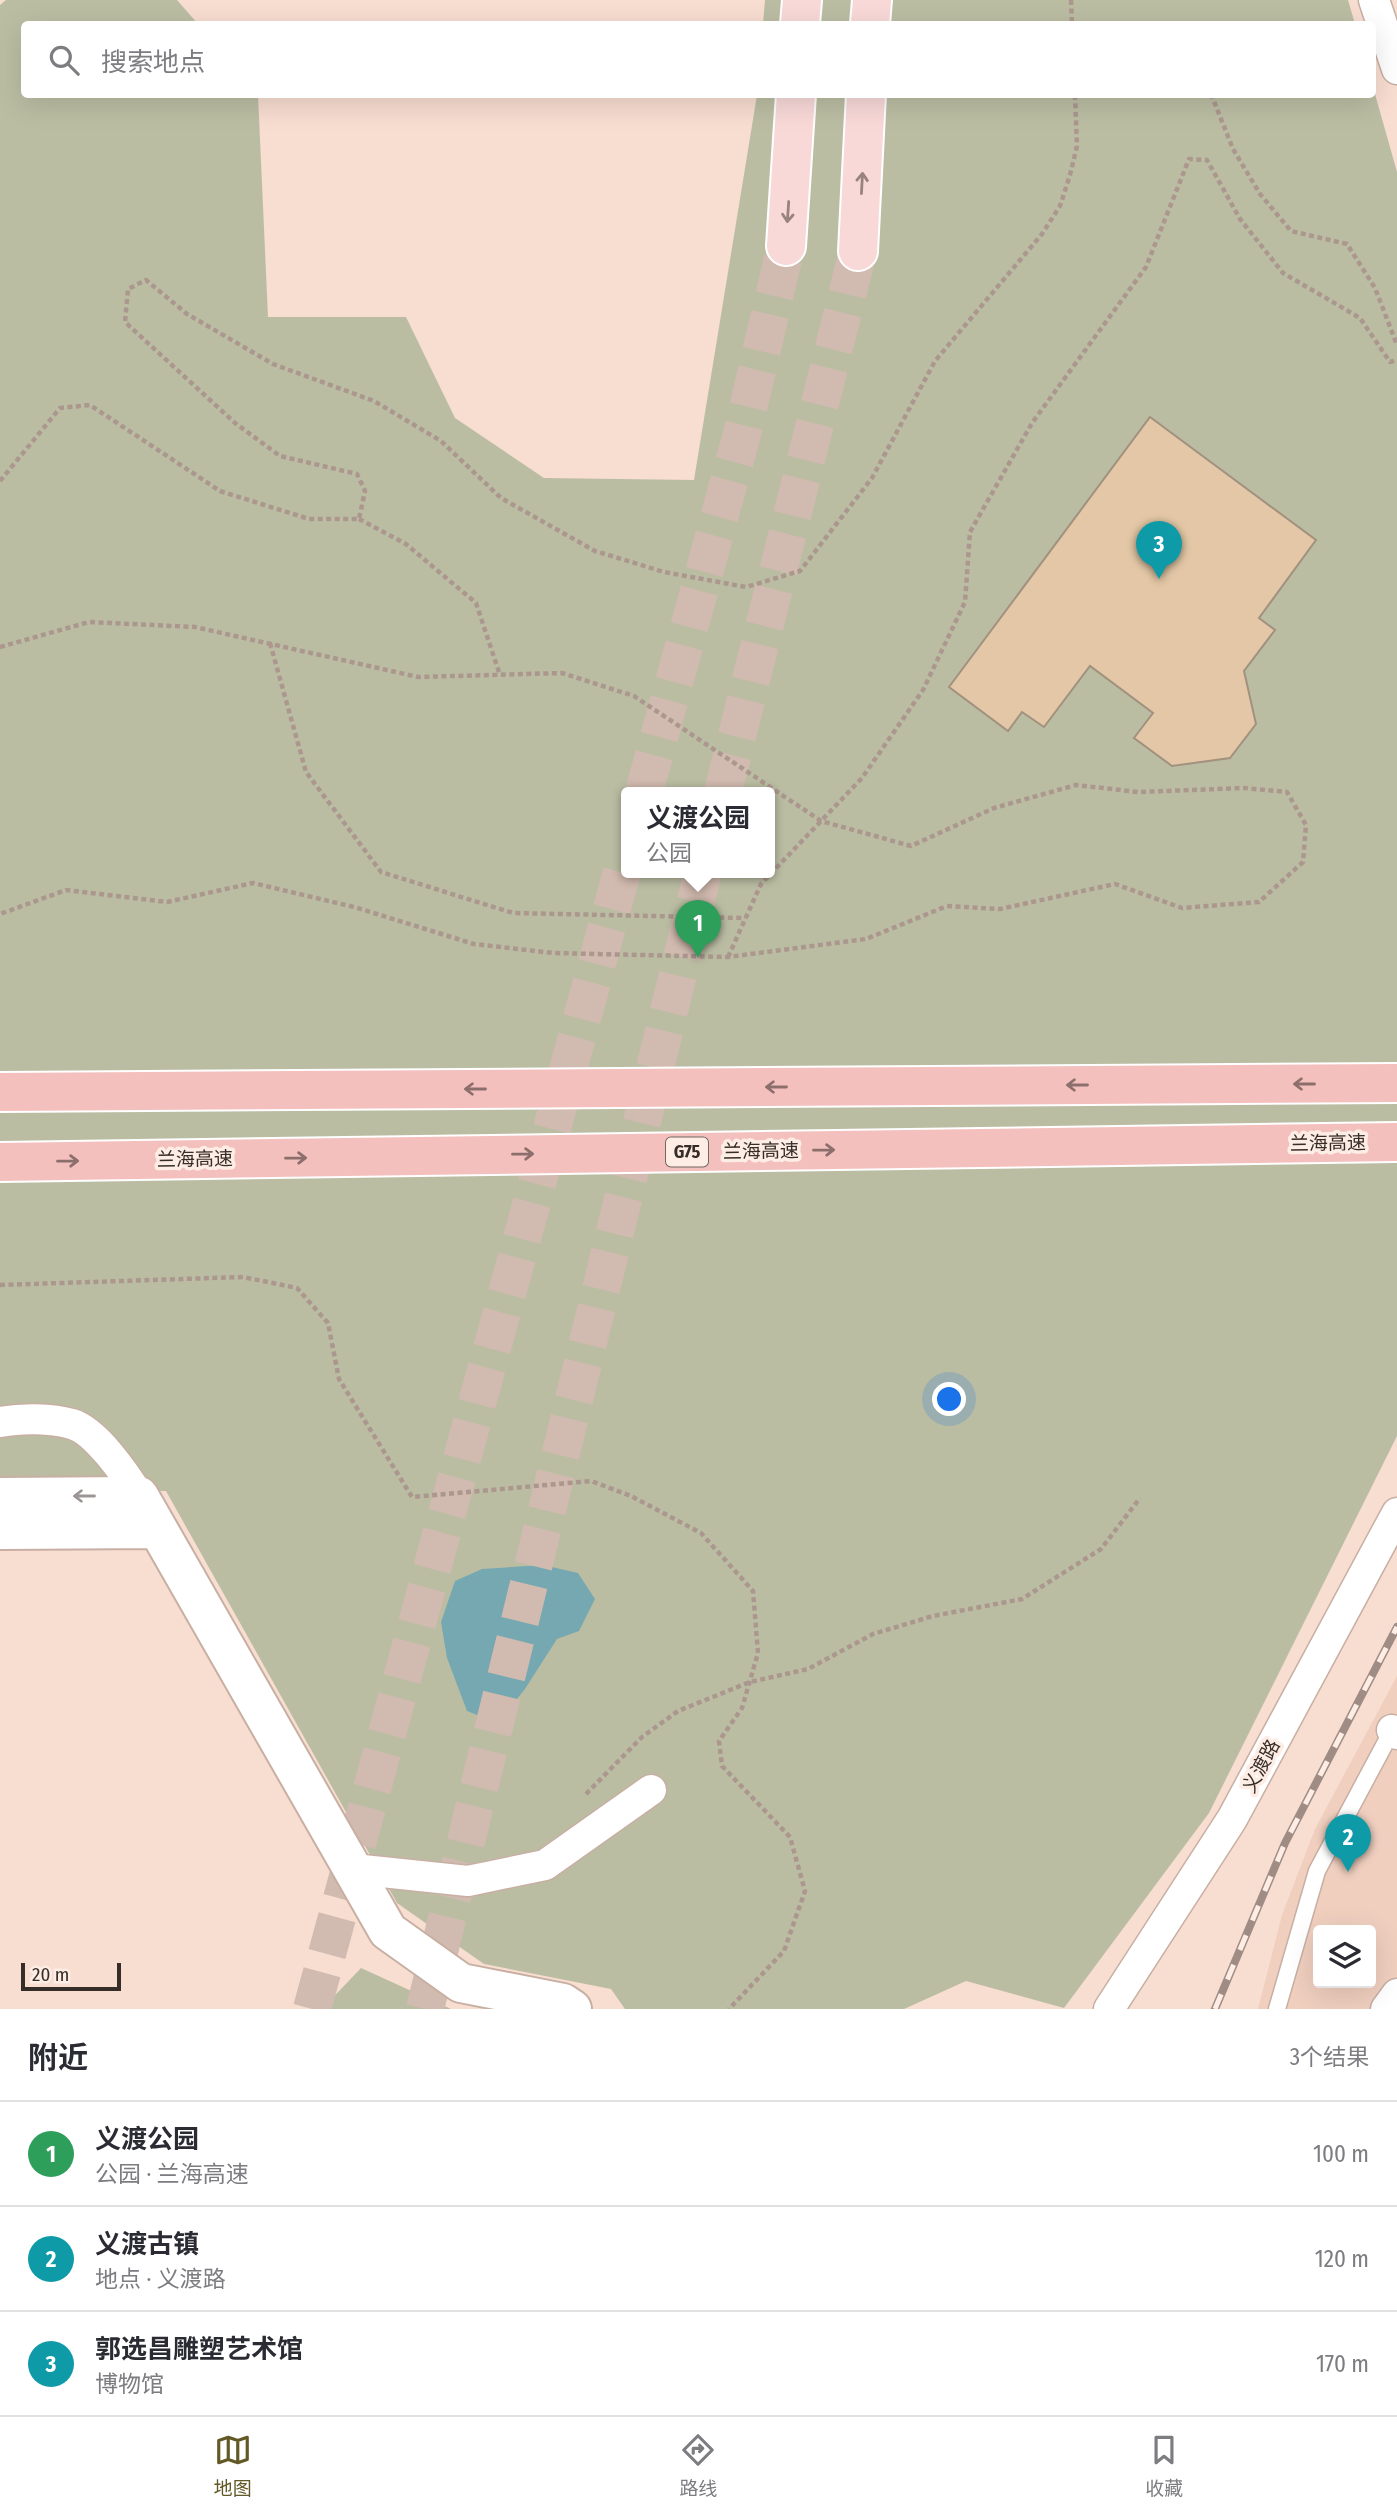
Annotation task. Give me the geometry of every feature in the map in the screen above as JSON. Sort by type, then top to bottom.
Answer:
[{"type":"highway","points":[[0,1091],[1385,1084]]},
{"type":"highway","name":"兰海高速","points":[[0,1162],[1385,1142]]},
{"type":"main road","points":[[800,21],[802,0]]},
{"type":"main road","points":[[870,21],[872,0]]},
{"type":"main road","points":[[786,246],[796,98]]},
{"type":"main road","points":[[858,251],[866,98]]},
{"type":"street","points":[[1374,0],[1397,69]]},
{"type":"street","points":[[5,1423],[74,1424],[116,1459],[388,1931],[461,1983],[563,2003],[572,2009]]},
{"type":"street","points":[[0,1497],[139,1496]]},
{"type":"street","name":"义渡路","points":[[1109,2009],[1232,1819],[1397,1514]]},
{"type":"street","points":[[0,1530],[156,1529]]},
{"type":"street","points":[[353,1869],[468,1881],[545,1865],[651,1790]]},
{"type":"street","points":[[1387,2009],[1397,1994]]},
{"type":"lane","points":[[1277,2009],[1317,1871],[1396,1728]]},
{"type":"path","points":[[1071,0],[1072,21]]},
{"type":"path","points":[[359,519],[365,492],[357,474],[280,456],[235,423],[125,321],[128,289],[146,280],[187,314],[273,364],[374,401],[442,441],[501,498],[595,551],[664,572],[746,587],[800,571],[872,478],[935,361],[1042,234],[1060,206],[1077,146],[1074,98]]},
{"type":"path","points":[[1213,98],[1233,149],[1260,194],[1291,231],[1347,244],[1376,288],[1397,345]]},
{"type":"path","points":[[775,869],[862,778],[923,690],[965,602],[970,532],[1031,423],[1146,267],[1189,159],[1207,160],[1240,219],[1283,273],[1360,318],[1391,362],[1397,360]]},
{"type":"path","points":[[0,481],[60,408],[90,405],[220,492],[309,519],[359,519],[406,544],[476,603],[500,675]]},
{"type":"path","points":[[0,647],[89,622],[195,627],[418,677],[562,673],[634,696],[770,787]]},
{"type":"path","points":[[270,643],[306,772],[382,872],[513,913],[746,918]]},
{"type":"path","points":[[0,914],[66,890],[167,902],[253,883],[354,907],[474,944],[553,953],[728,957],[866,939],[947,905],[1000,909],[1115,884],[1182,908],[1259,902],[1303,862],[1306,825],[1287,792],[1244,788],[1138,792],[1076,785],[994,808],[911,846],[821,821],[775,790]]},
{"type":"path","points":[[728,957],[761,884],[767,878]]},
{"type":"path","points":[[0,1284],[243,1277],[297,1288],[328,1323],[339,1379],[412,1497],[591,1481],[631,1496],[701,1533],[753,1591],[758,1653],[742,1708],[719,1741],[722,1766],[790,1837],[805,1891],[784,1951],[729,2009]]},
{"type":"path","points":[[579,1802],[642,1737],[678,1711],[750,1682],[808,1669],[873,1634],[933,1616],[1022,1599],[1101,1549],[1140,1498]]},
{"type":"shaded area","points":[[1397,1676],[1397,2009],[1258,2009],[1282,1915],[1315,1829]]},
{"type":"green space","points":[[6,0],[177,0],[195,21],[21,21],[21,98],[258,98],[268,317],[406,317],[455,418],[544,478],[694,480],[757,98],[1376,98],[1397,172],[1397,1436],[1209,1813],[1064,2008],[966,1981],[904,2009],[625,2009],[611,1989],[484,1964],[397,1903],[166,1491],[0,1490],[0,5]]},
{"type":"green space","points":[[765,0],[1348,0],[1354,21],[763,21]]},
{"type":"green space","points":[[361,1968],[451,2009],[322,2009]]},
{"type":"water","points":[[543,1565],[578,1573],[595,1599],[579,1631],[557,1639],[525,1689],[507,1711],[477,1715],[467,1711],[447,1658],[441,1622],[455,1581],[482,1569]]},
{"type":"building","points":[[1150,417],[1316,540],[1259,618],[1275,630],[1244,671],[1256,724],[1230,758],[1172,766],[1134,738],[1153,713],[1090,666],[1044,727],[1022,712],[1008,731],[949,687]]},
{"type":"tunnel","points":[[645,787],[742,434],[786,246]]},
{"type":"tunnel","points":[[724,787],[858,251]]},
{"type":"tunnel","points":[[312,2009],[621,875]]},
{"type":"tunnel","points":[[425,2009],[702,878]]},
{"type":"railway","points":[[1215,2009],[1285,1843],[1397,1627]]},
{"type":"place","name":"郭选昌雕塑艺术馆","points":[[1159,579]]},
{"type":"place","name":"义渡公园","points":[[698,958]]},
{"type":"place","name":"义渡古镇","points":[[1348,1872]]}]
